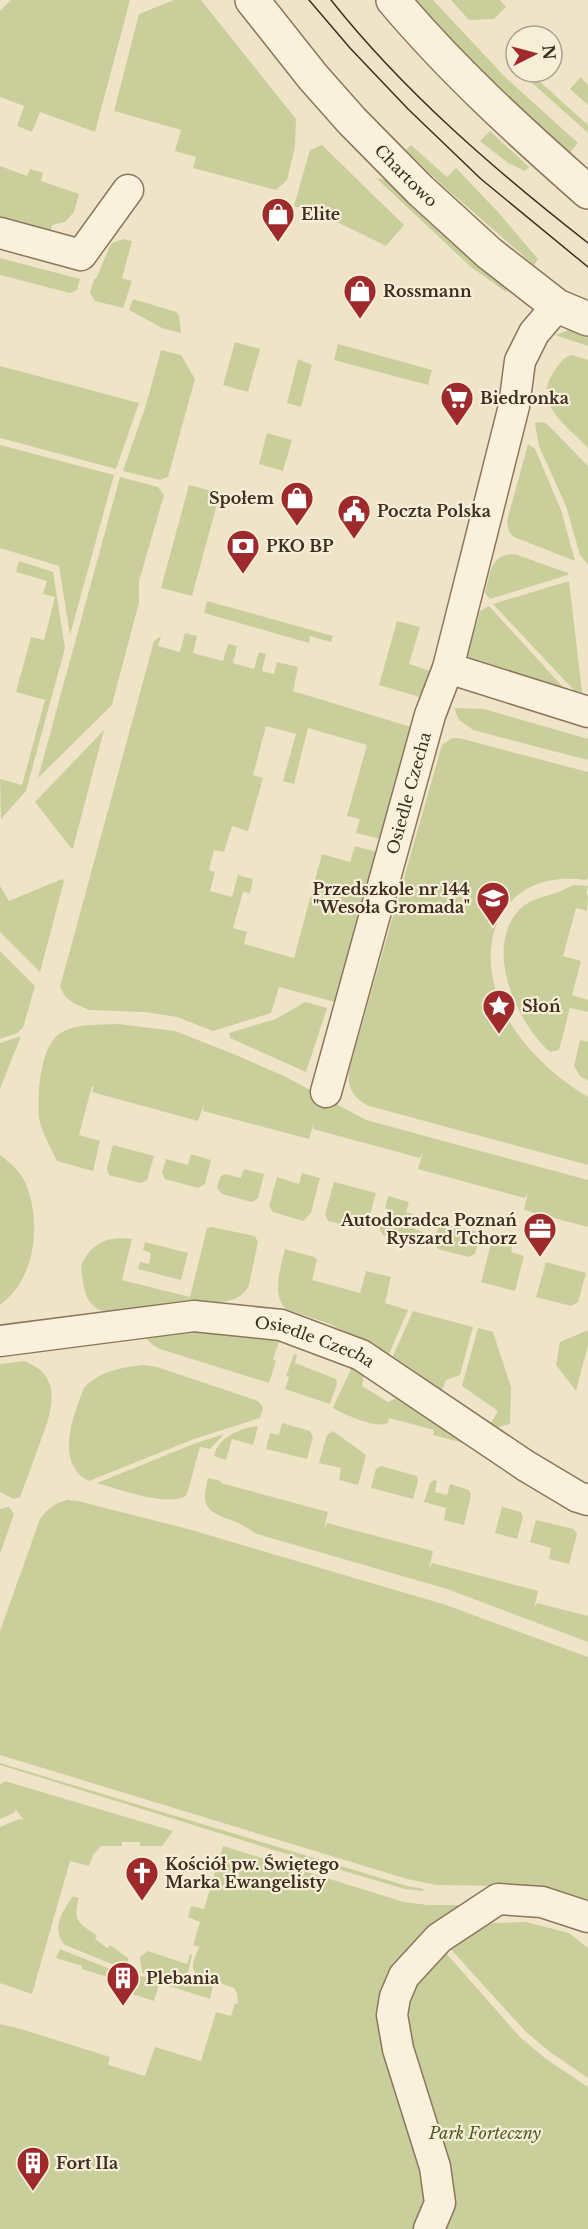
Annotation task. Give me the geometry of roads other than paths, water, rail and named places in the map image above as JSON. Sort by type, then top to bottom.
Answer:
[{"type":"street","name":"Chartowo","points":[[252,0],[275,31],[344,112],[420,190],[489,253],[557,306],[588,319]]},
{"type":"street","points":[[393,0],[437,50],[499,113],[588,192]]},
{"type":"street","points":[[0,233],[81,255],[128,190]]},
{"type":"street","name":"Osiedle Czecha","points":[[326,1092],[430,715],[448,668],[514,406],[520,362],[534,333],[557,306]]},
{"type":"street","points":[[448,668],[588,712]]},
{"type":"street","name":"Osiedle Czecha","points":[[0,1341],[194,1316],[281,1325],[361,1354],[526,1466],[578,1497],[588,1500]]},
{"type":"street","points":[[429,2229],[440,2203],[435,2168],[398,2049],[392,2015],[395,1997],[404,1976],[439,1938],[498,1899],[542,1902],[588,1917]]},
{"type":"tram line","points":[[309,0],[350,48],[408,109],[481,179],[588,267]]},
{"type":"tram line","points":[[331,0],[389,67],[452,129],[519,188],[588,243]]},
{"type":"place","name":"Elite","points":[[278,243]]},
{"type":"place","name":"Rossmann","points":[[360,320]]},
{"type":"place","name":"Biedronka","points":[[457,427]]},
{"type":"place","name":"Społem","points":[[297,527]]},
{"type":"place","name":"Poczta Polska","points":[[354,540]]},
{"type":"place","name":"PKO BP","points":[[243,575]]},
{"type":"place","name":"Przedszkole nr 144 \"Wesoła Gromada\"","points":[[493,927]]},
{"type":"place","name":"Słoń","points":[[499,1035]]},
{"type":"place","name":"Autodoradca Poznań Ryszard Tchorz","points":[[540,1258]]},
{"type":"place","name":"Kościół pw. Świętego Marka Ewangelisty","points":[[142,1902]]},
{"type":"place","name":"Plebania","points":[[123,2007]]},
{"type":"place","name":"Fort IIa","points":[[33,2192]]},
{"type":"park label","name":"Park Forteczny","points":[[485,2133]]}]
